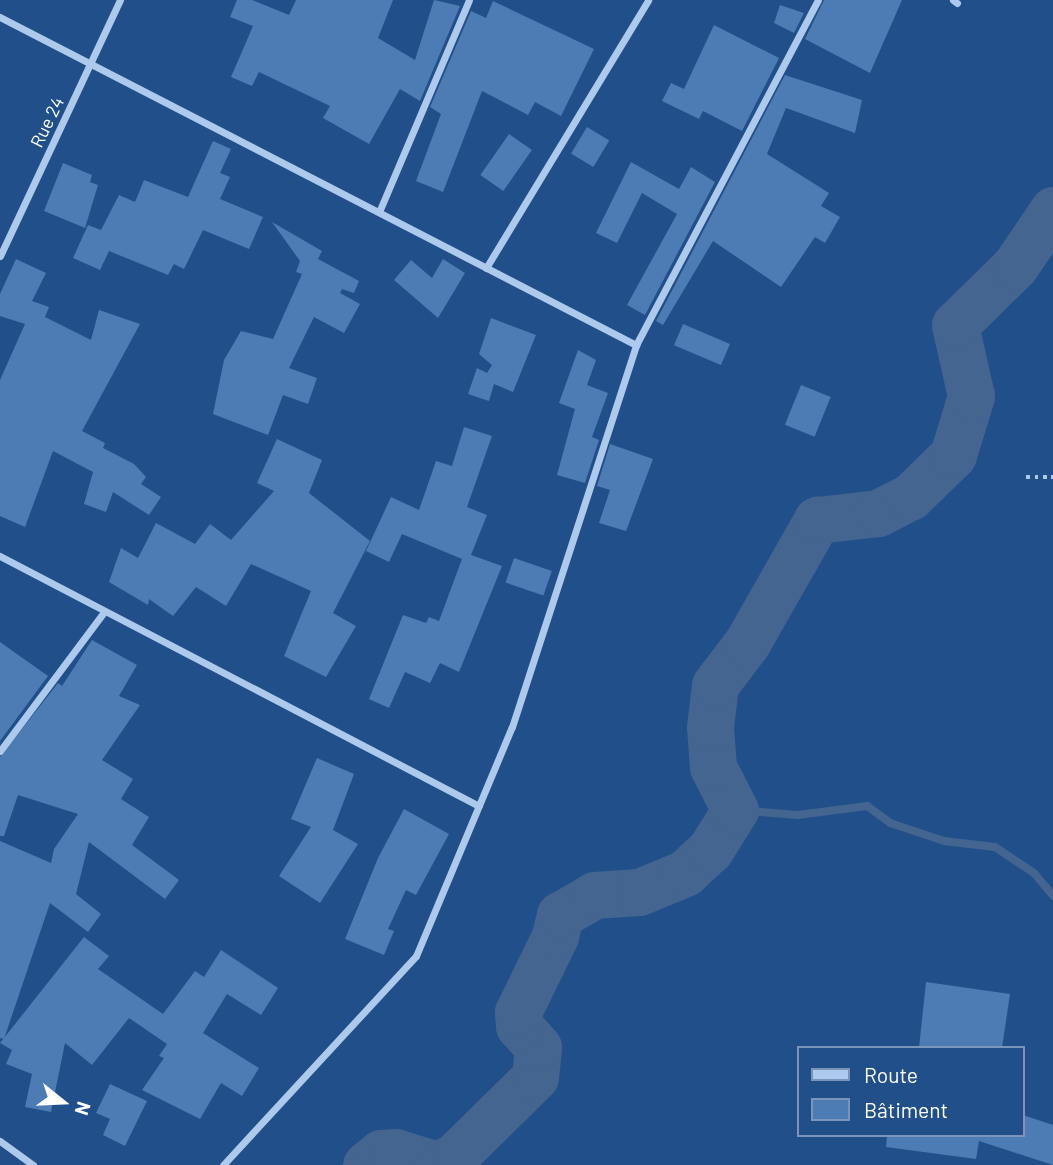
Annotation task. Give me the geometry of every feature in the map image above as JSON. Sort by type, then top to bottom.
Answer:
[{"type":"street","name":"Rue 24","points":[[0,256],[120,0]]},
{"type":"street","points":[[379,212],[469,0]]},
{"type":"street","points":[[486,268],[648,0]]},
{"type":"street","points":[[223,1165],[416,956],[512,727],[636,345],[818,0]]},
{"type":"street","points":[[0,17],[636,345]]},
{"type":"street","points":[[0,556],[479,806]]},
{"type":"street","points":[[0,751],[104,612]]},
{"type":"street","points":[[0,1141],[33,1165]]},
{"type":"path","points":[[1026,477],[1053,477]]},
{"type":"building","points":[[237,0],[252,0],[289,15],[296,0],[393,0],[378,38],[415,60],[434,0],[460,6],[420,101],[400,89],[369,144],[323,118],[330,106],[259,72],[252,86],[231,77],[253,26],[230,17]]},
{"type":"building","points":[[824,0],[902,0],[870,73],[805,39]]},
{"type":"building","points":[[493,1],[594,49],[561,116],[535,102],[528,115],[482,91],[443,192],[416,181],[441,114],[430,107],[471,11],[486,18]]},
{"type":"building","points":[[780,5],[804,13],[794,33],[774,23]]},
{"type":"building","points":[[714,25],[779,58],[742,131],[703,111],[699,119],[662,101],[671,83],[684,89]]},
{"type":"building","points":[[785,75],[862,100],[855,133],[786,108],[767,154],[829,193],[821,206],[840,217],[825,243],[815,237],[781,287],[713,241],[663,325],[656,321]]},
{"type":"building","points":[[587,127],[609,140],[593,167],[571,154]]},
{"type":"building","points":[[509,134],[532,150],[503,191],[480,175]]},
{"type":"building","points":[[213,141],[231,149],[220,173],[230,177],[220,199],[263,217],[249,249],[203,230],[184,269],[174,264],[168,275],[109,251],[100,270],[73,258],[88,225],[101,230],[119,195],[135,202],[144,180],[188,197]]},
{"type":"building","points":[[631,162],[679,189],[691,167],[715,182],[645,315],[627,305],[677,214],[642,193],[617,243],[596,233]]},
{"type":"building","points":[[63,163],[92,175],[90,182],[98,185],[85,228],[44,211]]},
{"type":"building","points":[[272,222],[322,251],[318,259],[359,281],[354,293],[342,289],[340,293],[360,304],[344,333],[314,317],[289,368],[317,378],[308,404],[283,395],[268,435],[213,414],[224,360],[241,331],[273,339],[302,274],[296,272],[300,261]]},
{"type":"building","points":[[16,259],[46,273],[32,301],[49,307],[45,317],[91,340],[99,310],[140,324],[82,431],[105,443],[103,448],[134,464],[146,477],[141,484],[161,497],[149,515],[113,492],[106,512],[84,504],[93,472],[53,451],[25,527],[0,516],[0,380],[25,324],[0,316],[0,294]]},
{"type":"building","points":[[443,259],[465,273],[438,318],[394,280],[411,260],[432,278]]},
{"type":"building","points":[[491,318],[536,335],[513,392],[494,384],[489,401],[468,394],[477,368],[487,373],[492,365],[479,354]]},
{"type":"building","points":[[683,324],[730,344],[721,365],[674,345]]},
{"type":"building","points":[[578,350],[596,360],[587,385],[608,393],[592,437],[599,440],[585,483],[557,475],[575,409],[559,403]]},
{"type":"building","points":[[801,385],[831,397],[815,437],[785,425]]},
{"type":"building","points":[[464,427],[492,436],[467,507],[487,515],[471,555],[502,566],[459,672],[440,663],[430,683],[405,672],[389,708],[369,699],[403,615],[426,623],[429,617],[439,621],[462,559],[402,534],[389,562],[366,551],[391,497],[419,510],[436,461],[452,466]]},
{"type":"building","points":[[277,439],[322,460],[309,493],[370,541],[333,613],[356,626],[326,677],[284,656],[311,591],[251,564],[226,606],[196,587],[173,616],[149,599],[148,605],[109,582],[121,548],[138,558],[156,523],[195,544],[210,524],[231,540],[274,491],[257,483]]},
{"type":"building","points":[[610,444],[653,459],[626,531],[599,523],[610,490],[597,486]]},
{"type":"building","points":[[514,558],[552,571],[543,596],[506,583]]},
{"type":"building","points":[[92,640],[137,665],[119,696],[140,705],[102,760],[133,779],[121,799],[149,817],[132,845],[179,880],[165,899],[89,842],[76,894],[101,914],[88,932],[50,903],[4,1039],[0,1038],[0,841],[51,863],[54,849],[78,814],[18,795],[4,836],[0,836],[0,757],[58,683],[62,686]]},
{"type":"building","points":[[0,642],[48,676],[0,741]]},
{"type":"building","points":[[317,758],[354,774],[333,830],[358,844],[320,903],[279,876],[311,827],[291,819]]},
{"type":"building","points":[[404,809],[449,834],[416,895],[406,890],[388,929],[394,931],[384,955],[345,939],[378,858]]},
{"type":"building","points":[[84,937],[109,956],[98,969],[163,1014],[195,971],[204,977],[221,950],[278,988],[261,1015],[227,994],[203,1033],[259,1068],[242,1096],[221,1083],[200,1119],[142,1090],[164,1058],[159,1056],[167,1044],[129,1018],[92,1065],[65,1043],[51,1112],[25,1107],[32,1074],[6,1064],[12,1050],[0,1043]]},
{"type":"building","points":[[926,982],[1010,994],[1002,1046],[919,1046]]},
{"type":"building","points":[[110,1084],[147,1101],[125,1146],[103,1135],[110,1119],[96,1113]]},
{"type":"building","points":[[1025,1116],[1053,1125],[1053,1165],[979,1141],[976,1159],[886,1147],[887,1137],[1025,1137]]},
{"type":"waterway","points":[[438,1165],[455,1156],[535,1077],[538,1047],[519,1026],[518,1012],[555,936],[560,915],[594,895],[639,892],[685,873],[710,850],[735,810],[713,767],[710,727],[715,685],[747,643],[817,520],[878,513],[910,497],[953,455],[971,396],[955,325],[1015,266],[1053,210]]},
{"type":"waterway","points":[[735,810],[798,815],[867,806],[890,823],[944,841],[995,847],[1034,873],[1053,896]]},
{"type":"waterway","points":[[366,1165],[381,1153],[395,1152],[437,1165]]}]
